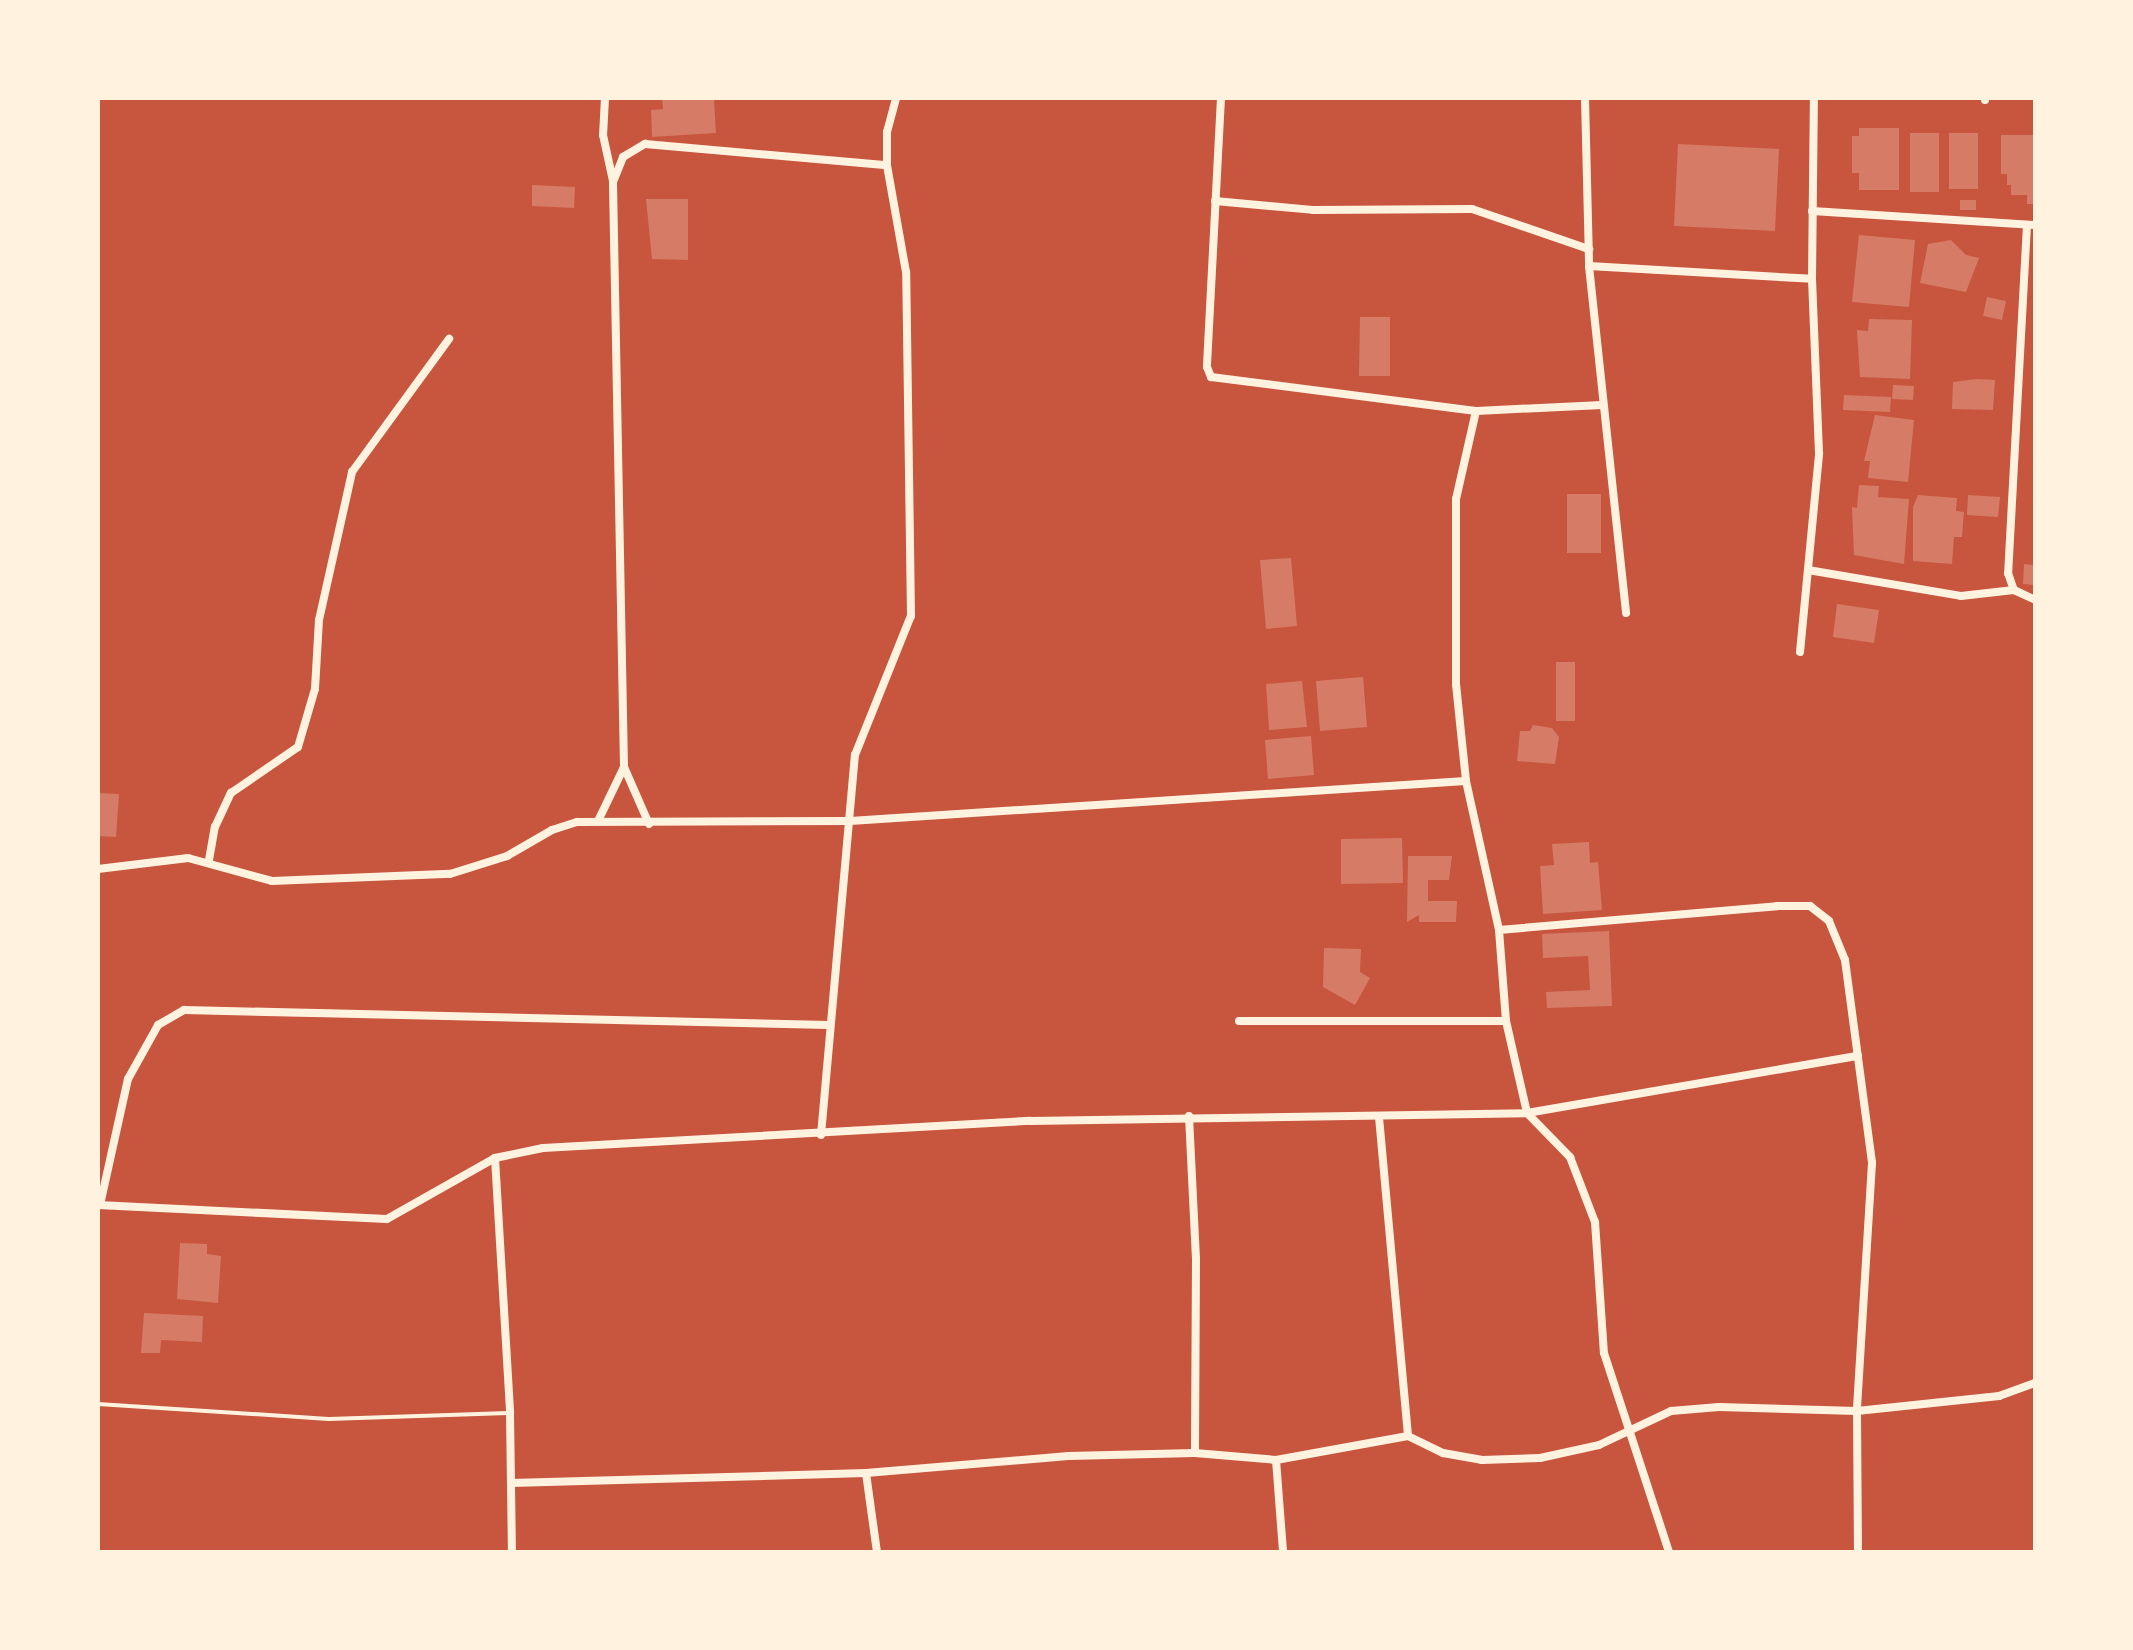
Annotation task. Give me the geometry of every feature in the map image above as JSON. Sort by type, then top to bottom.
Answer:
[{"type":"street","points":[[605,98],[603,135],[613,182],[624,767],[649,824]]},
{"type":"street","points":[[821,1135],[855,755],[911,616],[914,577],[906,272],[887,165],[887,132],[896,98]]},
{"type":"street","points":[[1221,98],[1207,367],[1211,377],[1476,411],[1602,405]]},
{"type":"street","points":[[1585,98],[1589,266],[1626,613]]},
{"type":"street","points":[[1800,652],[1819,453],[1812,279],[1814,98]]},
{"type":"street","points":[[613,182],[623,157],[645,144],[887,165]]},
{"type":"street","points":[[1215,201],[1313,210],[1472,209],[1589,249]]},
{"type":"street","points":[[1812,211],[2031,225],[2009,562],[2014,590]]},
{"type":"street","points":[[1589,266],[1812,279]]},
{"type":"street","points":[[209,860],[215,827],[231,793],[298,747],[315,689],[319,620],[352,472],[449,339]]},
{"type":"street","points":[[1476,411],[1456,499],[1456,684],[1466,781],[1499,930],[1506,1021],[1527,1113],[1570,1157],[1595,1222],[1604,1353],[1669,1552]]},
{"type":"street","points":[[1808,570],[1961,596],[2014,590],[2035,600]]},
{"type":"street","points":[[598,821],[624,767]]},
{"type":"street","points":[[98,869],[209,860],[272,881],[450,874],[507,856],[552,830],[598,821],[649,824],[850,821],[1466,781]]},
{"type":"street","points":[[1499,930],[1810,906],[1829,921],[1845,960],[1872,1163],[1857,1411],[1858,1552]]},
{"type":"street","points":[[829,1025],[184,1010],[158,1025],[128,1079],[99,1205],[387,1219],[495,1158],[543,1148],[1189,1116],[1379,1117],[1527,1113],[1858,1056]]},
{"type":"street","points":[[1239,1021],[1506,1021]]},
{"type":"street","points":[[1189,1116],[1196,1258],[1195,1453]]},
{"type":"street","points":[[1379,1117],[1408,1436]]},
{"type":"street","points":[[495,1158],[510,1413],[512,1552]]},
{"type":"street","points":[[511,1483],[866,1473],[1068,1456],[1195,1453],[1276,1460],[1408,1436],[1443,1453],[1482,1460],[1540,1458],[1599,1445],[1630,1427],[1671,1411],[1719,1407],[1857,1411],[1999,1396],[2035,1383]]},
{"type":"street","points":[[1276,1460],[1283,1552]]},
{"type":"street","points":[[866,1473],[877,1552]]},
{"type":"lane","points":[[98,1404],[329,1419],[510,1413]]},
{"type":"building","points":[[662,98],[714,100],[716,133],[652,137],[651,110],[663,109]]},
{"type":"building","points":[[1859,128],[1899,128],[1899,190],[1859,190],[1859,173],[1852,173],[1852,136],[1859,136]]},
{"type":"building","points":[[1910,133],[1939,133],[1939,192],[1910,192]]},
{"type":"building","points":[[1949,133],[1978,133],[1978,189],[1949,189]]},
{"type":"building","points":[[2001,135],[2035,135],[2035,204],[2027,204],[2027,195],[2011,195],[2007,174],[2001,174]]},
{"type":"building","points":[[1678,144],[1779,149],[1775,231],[1674,226]]},
{"type":"building","points":[[532,185],[575,187],[574,208],[532,206]]},
{"type":"building","points":[[646,199],[688,199],[688,260],[652,259]]},
{"type":"building","points":[[1960,200],[1976,200],[1976,210],[1960,210]]},
{"type":"building","points":[[1859,235],[1915,240],[1909,307],[1852,302]]},
{"type":"building","points":[[1951,240],[1966,255],[1979,258],[1966,292],[1920,283],[1928,244]]},
{"type":"building","points":[[1987,297],[2006,301],[2002,320],[1983,316]]},
{"type":"building","points":[[1360,317],[1390,317],[1390,376],[1359,376]]},
{"type":"building","points":[[1869,319],[1912,320],[1910,379],[1860,377],[1857,330],[1868,331]]},
{"type":"building","points":[[1995,380],[1993,410],[1952,409],[1953,382]]},
{"type":"building","points":[[1893,385],[1914,386],[1913,400],[1892,399]]},
{"type":"building","points":[[1844,395],[1891,397],[1890,412],[1843,410]]},
{"type":"building","points":[[1875,415],[1914,420],[1908,482],[1868,478],[1870,461],[1864,461]]},
{"type":"building","points":[[1859,485],[1879,486],[1878,497],[1909,499],[1904,564],[1854,555],[1852,507],[1857,508]]},
{"type":"building","points":[[1567,494],[1601,494],[1601,553],[1567,553]]},
{"type":"building","points":[[1918,495],[1957,498],[1956,511],[1964,512],[1962,537],[1954,537],[1952,564],[1913,561],[1913,507]]},
{"type":"building","points":[[1968,495],[2000,497],[1998,517],[1967,515]]},
{"type":"building","points":[[1291,558],[1297,626],[1266,629],[1260,560]]},
{"type":"building","points":[[2024,564],[2035,565],[2035,585],[2023,584]]},
{"type":"building","points":[[1837,604],[1879,610],[1874,643],[1833,637]]},
{"type":"building","points":[[1556,662],[1575,662],[1575,721],[1556,721]]},
{"type":"building","points":[[1363,677],[1367,727],[1320,731],[1316,681]]},
{"type":"building","points":[[1302,681],[1307,727],[1269,730],[1266,684]]},
{"type":"building","points":[[1533,725],[1552,728],[1559,737],[1555,764],[1517,761],[1520,731],[1530,731]]},
{"type":"building","points":[[1311,736],[1314,775],[1268,779],[1265,740]]},
{"type":"building","points":[[98,793],[119,794],[116,837],[98,836]]},
{"type":"building","points":[[1402,838],[1403,883],[1341,884],[1341,839]]},
{"type":"building","points":[[1589,842],[1590,863],[1598,862],[1602,910],[1543,914],[1540,866],[1554,865],[1552,844]]},
{"type":"building","points":[[1408,856],[1452,856],[1449,880],[1428,880],[1428,901],[1457,901],[1456,922],[1419,922],[1419,915],[1407,922]]},
{"type":"building","points":[[1609,931],[1612,1006],[1547,1008],[1546,992],[1590,990],[1588,956],[1543,958],[1542,934]]},
{"type":"building","points":[[1324,948],[1361,949],[1360,972],[1370,978],[1355,1005],[1323,987]]},
{"type":"building","points":[[180,1243],[207,1244],[207,1254],[221,1256],[218,1303],[177,1299]]},
{"type":"building","points":[[144,1313],[203,1316],[202,1342],[161,1340],[160,1353],[141,1353]]}]
